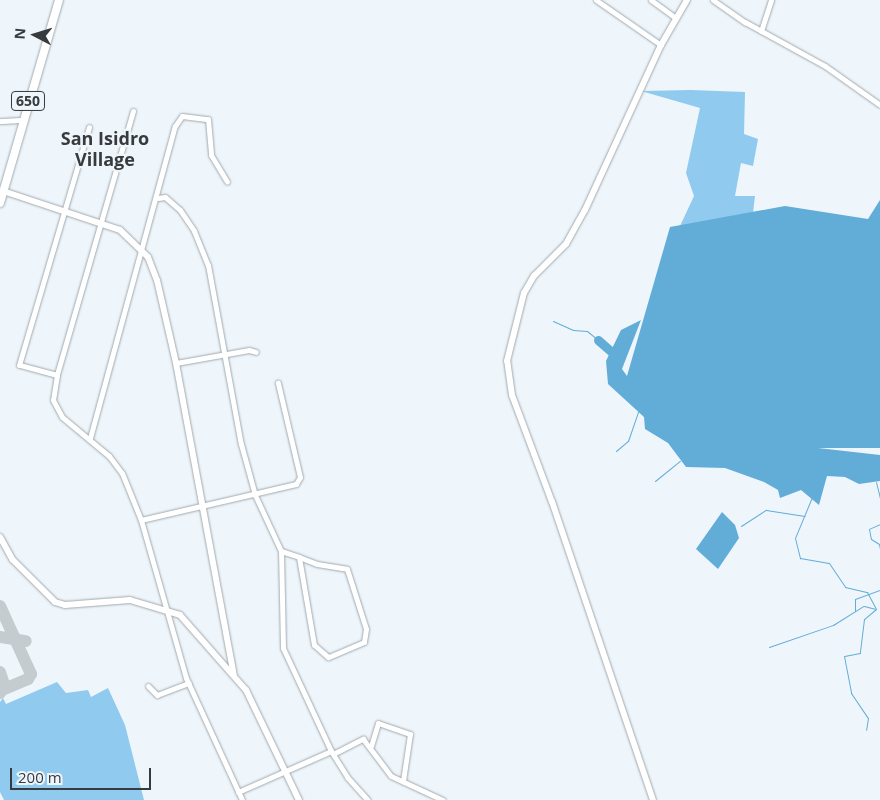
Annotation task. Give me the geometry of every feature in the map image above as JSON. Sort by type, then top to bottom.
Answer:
[{"type":"main road","name":"650","points":[[0,203],[22,120],[58,0]]},
{"type":"street","points":[[596,0],[661,45]]},
{"type":"street","points":[[651,0],[676,18]]},
{"type":"street","points":[[653,800],[552,502],[512,395],[508,361],[524,293],[534,276],[566,244],[585,210],[661,45],[687,0]]},
{"type":"street","points":[[712,0],[761,31],[825,66],[880,105]]},
{"type":"street","points":[[761,31],[771,0]]},
{"type":"street","points":[[133,111],[53,393],[58,412],[90,438],[122,473],[141,520],[165,610],[189,683],[242,800]]},
{"type":"street","points":[[90,438],[142,248],[158,198],[176,126],[182,116],[208,119],[211,155],[227,182]]},
{"type":"street","points":[[0,121],[22,120]]},
{"type":"street","points":[[57,375],[19,365],[63,209],[89,128]]},
{"type":"street","points":[[3,191],[101,222],[124,232],[142,248],[157,280],[176,363],[205,506],[234,674]]},
{"type":"street","points":[[158,198],[165,197],[180,210],[194,231],[208,265],[241,444],[255,495],[281,551],[283,648],[332,752],[347,777],[368,800]]},
{"type":"street","points":[[176,363],[226,356],[250,350],[256,352]]},
{"type":"street","points":[[141,520],[291,487],[300,477],[278,382]]},
{"type":"street","points":[[0,537],[13,560],[55,602],[65,605],[130,600],[180,615],[234,674],[253,703],[299,800]]},
{"type":"street","points":[[281,551],[347,569],[366,629],[364,642],[328,657],[319,650],[308,618],[299,557]]},
{"type":"street","points":[[148,686],[157,695],[189,683]]},
{"type":"street","points":[[371,746],[378,723],[410,734],[403,781]]},
{"type":"street","points":[[238,792],[363,739],[371,746],[391,776],[443,800]]},
{"type":"shaded area","points":[[641,91],[745,92],[744,134],[758,139],[753,166],[741,163],[735,196],[755,196],[753,213],[680,226],[694,196],[686,173],[700,108]]},
{"type":"shaded area","points":[[880,200],[880,448],[818,448],[880,455],[880,481],[859,484],[845,477],[827,476],[819,505],[801,490],[780,498],[778,490],[764,482],[725,468],[686,467],[668,443],[645,429],[644,417],[608,384],[606,361],[621,330],[641,320],[622,369],[627,376],[670,227],[785,206],[868,219]]},
{"type":"shaded area","points":[[722,512],[735,525],[739,538],[718,569],[696,549]]},
{"type":"shaded area","points":[[57,682],[66,693],[88,690],[91,697],[108,688],[125,725],[144,800],[4,800],[0,792],[0,702],[3,698],[6,704]]},
{"type":"waterway","points":[[553,321],[573,330],[587,331],[598,340]]},
{"type":"waterway","points":[[598,340],[614,354],[615,361]]},
{"type":"waterway","points":[[616,451],[628,441],[638,412]]},
{"type":"waterway","points":[[655,481],[680,461]]},
{"type":"waterway","points":[[876,482],[880,498]]},
{"type":"waterway","points":[[812,497],[795,538],[800,558],[829,563],[845,587],[867,592],[876,609],[864,619],[860,653],[844,656],[851,693],[868,718],[866,730]]},
{"type":"waterway","points":[[741,526],[766,510],[805,516]]},
{"type":"waterway","points":[[880,524],[869,529],[871,539],[879,544],[880,549]]},
{"type":"waterway","points":[[855,611],[855,599],[880,590]]},
{"type":"waterway","points":[[769,647],[833,625],[864,606],[875,609]]},
{"type":"taxiway","points":[[0,606],[31,674],[28,679],[2,690]]},
{"type":"taxiway","points":[[0,637],[26,641]]},
{"type":"taxiway","points":[[0,672],[4,684],[0,693]]},
{"type":"district","name":"San Isidro Village","points":[[105,149]]}]
